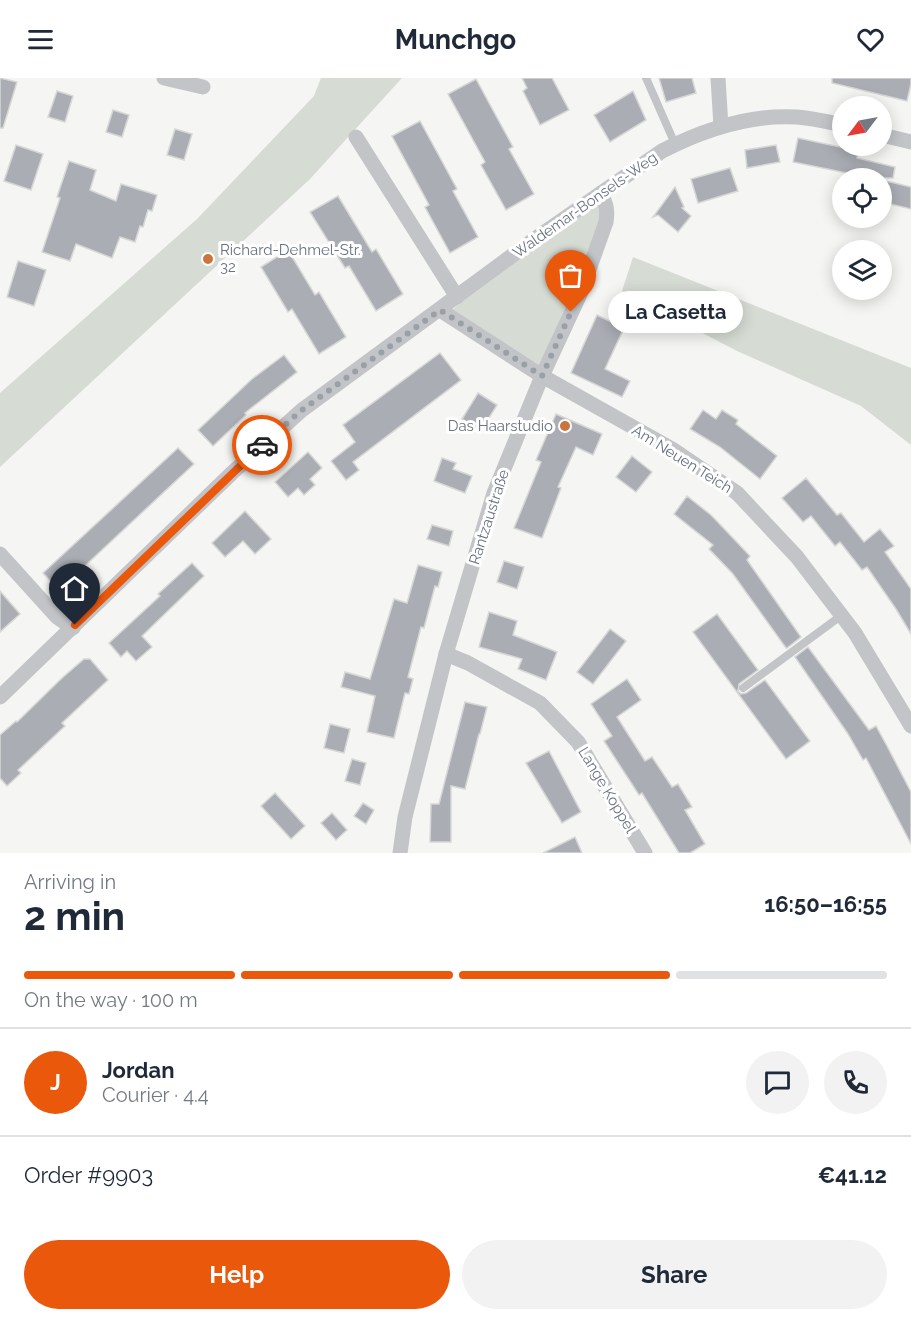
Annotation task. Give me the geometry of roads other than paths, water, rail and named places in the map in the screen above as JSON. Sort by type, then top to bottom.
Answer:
[{"type":"street","points":[[164,78],[203,87]]},
{"type":"street","points":[[718,78],[721,127]]},
{"type":"street","name":"Waldemar-Bonsels-Weg","points":[[0,698],[233,472],[295,416],[523,247],[601,193],[675,144],[737,122],[798,117],[832,123]]},
{"type":"street","points":[[356,137],[457,297]]},
{"type":"street","points":[[892,137],[911,142]]},
{"type":"street","name":"Rantzaustraße","points":[[400,853],[405,817],[446,654],[494,493],[542,376],[580,292],[606,222],[608,213],[601,193]]},
{"type":"street","name":"Am Neuen Teich","points":[[440,310],[542,376],[672,449],[737,493],[797,557],[842,615],[911,726]]},
{"type":"street","points":[[0,554],[57,616],[73,628]]},
{"type":"street","name":"Lange Koppel","points":[[446,654],[468,663],[540,703],[578,742],[645,853]]},
{"type":"lane","points":[[646,78],[675,144]]},
{"type":"lane","points":[[743,688],[842,615]]},
{"type":"place","name":"Richard-Dehmel-Str. 32","points":[[208,259]]},
{"type":"place","name":"La Casetta","points":[[571,312]]},
{"type":"place","name":"Das Haarstudio","points":[[565,426]]}]
